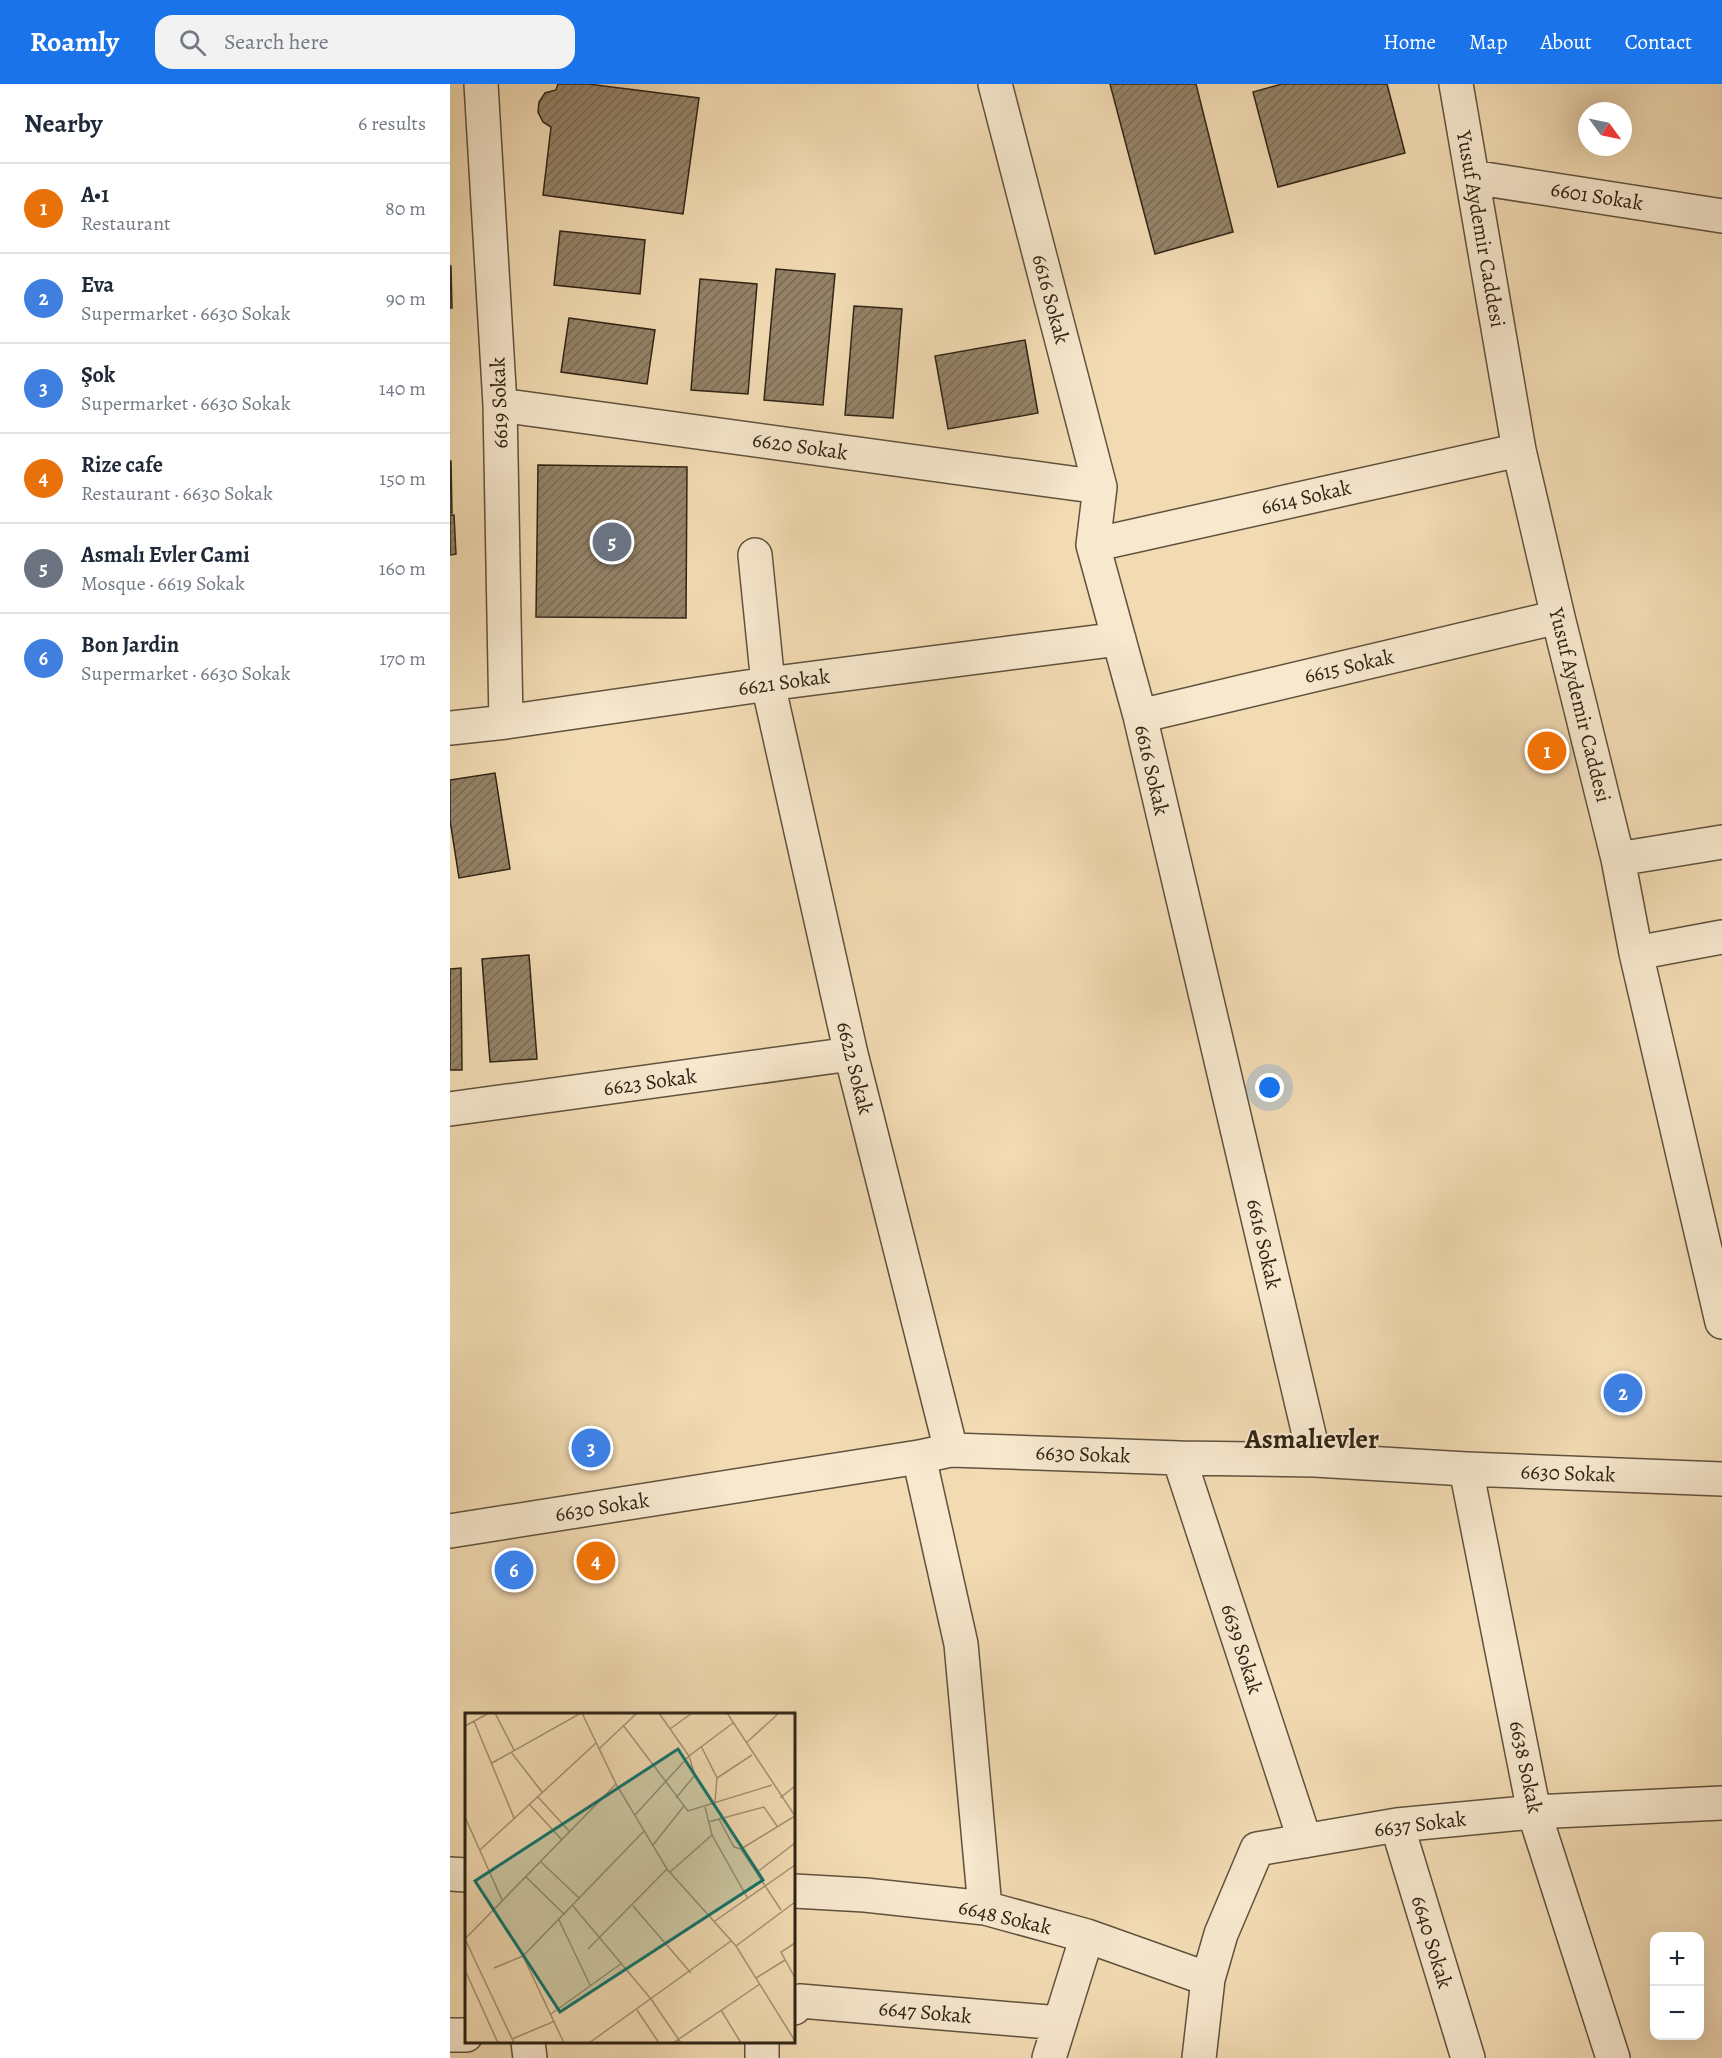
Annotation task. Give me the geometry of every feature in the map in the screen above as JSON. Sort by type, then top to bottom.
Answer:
[{"type":"street","name":"6619 Sokak","points":[[481,84],[500,405],[507,722]]},
{"type":"street","name":"6616 Sokak","points":[[995,84],[1100,487],[1093,545],[1140,716],[1315,1460]]},
{"type":"street","name":"Yusuf Aydemir Caddesi","points":[[1456,84],[1519,450],[1618,860],[1636,953],[1722,1322]]},
{"type":"street","name":"6601 Sokak","points":[[1472,177],[1722,216]]},
{"type":"street","name":"6620 Sokak","points":[[500,405],[1100,487]]},
{"type":"street","name":"6614 Sokak","points":[[1093,545],[1519,450]]},
{"type":"street","name":"6622 Sokak","points":[[755,555],[768,684],[851,1054],[951,1450]]},
{"type":"street","name":"6615 Sokak","points":[[1140,716],[1558,617]]},
{"type":"street","name":"6621 Sokak","points":[[450,728],[1119,639]]},
{"type":"street","points":[[1618,860],[1722,842]]},
{"type":"street","points":[[1636,953],[1722,937]]},
{"type":"street","name":"6623 Sokak","points":[[450,1109],[851,1054]]},
{"type":"street","name":"6630 Sokak","points":[[450,1531],[920,1457],[951,1450],[1315,1460],[1466,1469],[1722,1479]]},
{"type":"street","points":[[920,1457],[961,1644],[985,1908]]},
{"type":"street","name":"6639 Sokak","points":[[1179,1458],[1305,1841]]},
{"type":"street","name":"6638 Sokak","points":[[1466,1469],[1534,1812],[1613,2058]]},
{"type":"street","name":"6637 Sokak","points":[[1208,1978],[1221,1934],[1257,1849],[1397,1825],[1534,1812],[1722,1803]]},
{"type":"street","name":"6640 Sokak","points":[[1397,1825],[1468,2058]]},
{"type":"street","points":[[450,1874],[465,1875]]},
{"type":"street","name":"6648 Sokak","points":[[795,1891],[865,1895],[985,1908],[1087,1936],[1208,1978]]},
{"type":"street","points":[[1049,2058],[1087,1936]]},
{"type":"street","points":[[1199,2058],[1208,1978]]},
{"type":"street","name":"6647 Sokak","points":[[795,2007],[800,2001],[1060,2023]]},
{"type":"street","points":[[528,2043],[530,2058]]},
{"type":"building","points":[[558,84],[588,84],[699,98],[683,214],[543,195],[551,127],[543,122],[538,112],[539,102],[545,93],[556,90]]},
{"type":"building","points":[[1110,84],[1196,84],[1233,232],[1155,254]]},
{"type":"building","points":[[1282,84],[1387,84],[1405,153],[1278,187],[1253,92]]},
{"type":"building","points":[[560,231],[645,240],[640,294],[554,285]]},
{"type":"building","points":[[451,266],[452,308],[450,308]]},
{"type":"building","points":[[776,269],[835,274],[823,405],[764,400]]},
{"type":"building","points":[[700,279],[757,284],[748,394],[691,390]]},
{"type":"building","points":[[854,306],[902,309],[893,418],[845,415]]},
{"type":"building","points":[[569,318],[655,330],[647,384],[561,372]]},
{"type":"building","points":[[1025,340],[1038,413],[948,429],[935,356]]},
{"type":"building","points":[[451,461],[452,513],[450,513]]},
{"type":"building","points":[[538,465],[687,467],[686,618],[536,617]]},
{"type":"building","points":[[450,515],[454,515],[456,554],[450,555]]},
{"type":"building","points":[[495,773],[510,869],[459,878],[450,820],[450,780]]},
{"type":"building","points":[[529,955],[537,1059],[490,1062],[482,959]]},
{"type":"building","points":[[461,968],[462,1070],[450,1070],[450,969]]},
{"type":"place","name":"Asmalı Evler Cami","points":[[612,542]]},
{"type":"place","name":"A•1","points":[[1547,751]]},
{"type":"place","name":"Eva","points":[[1623,1393]]},
{"type":"place","name":"Şok","points":[[591,1448]]},
{"type":"place","name":"Rize cafe","points":[[596,1561]]},
{"type":"place","name":"Bon Jardin","points":[[514,1570]]},
{"type":"district","name":"Asmalıevler","points":[[1312,1439]]}]
